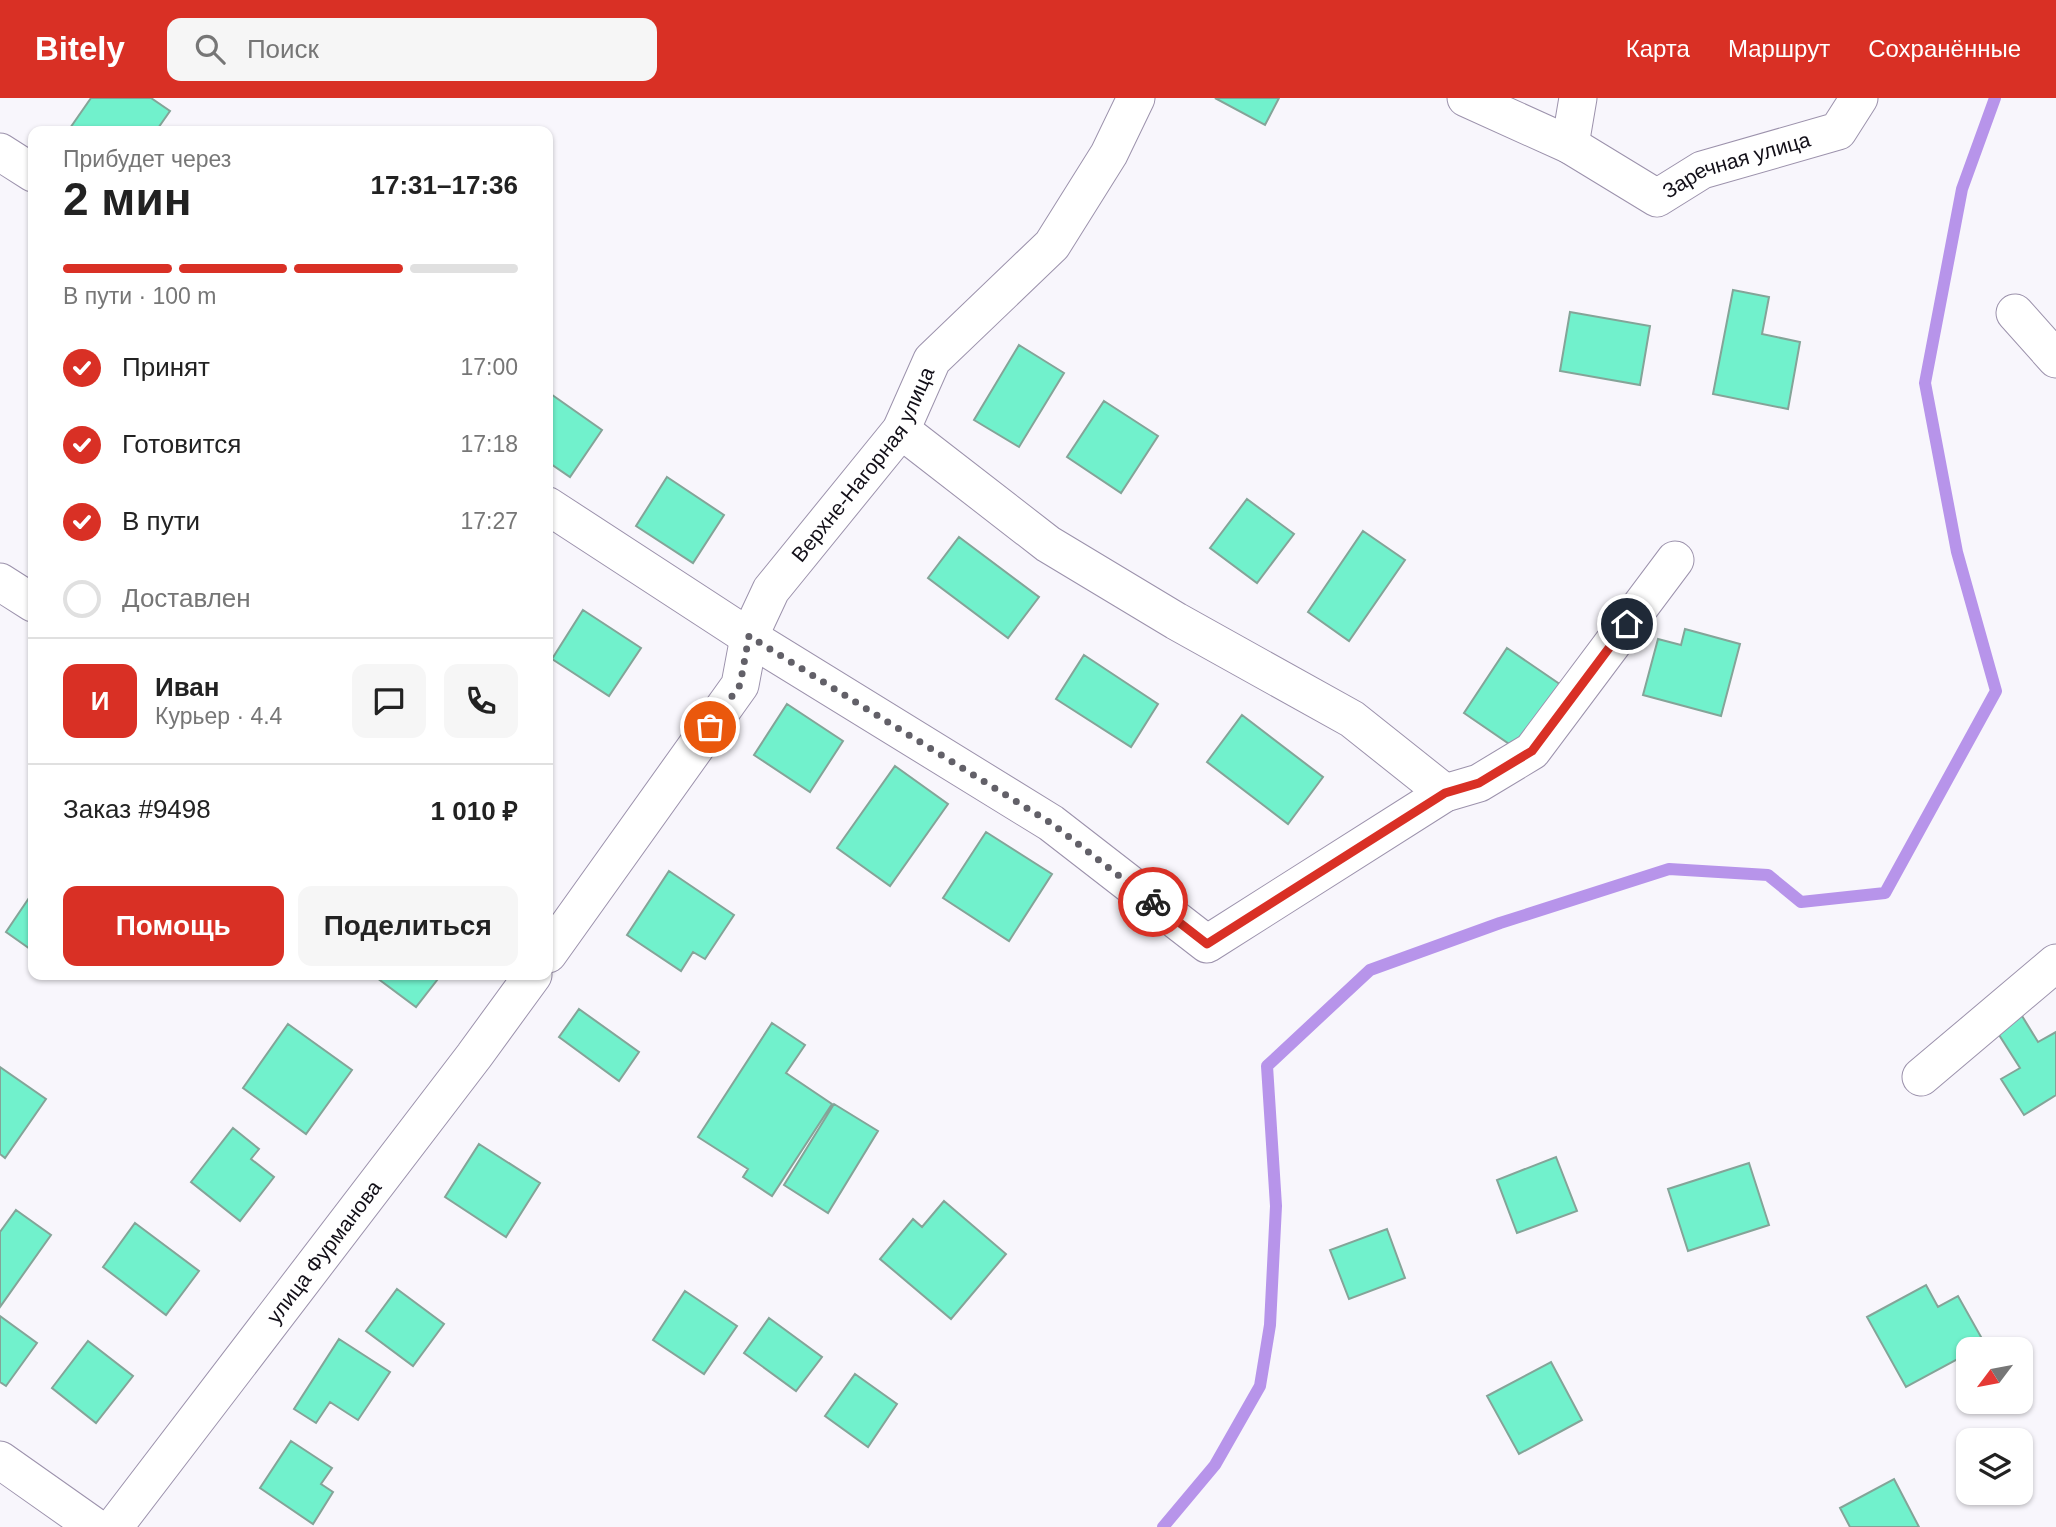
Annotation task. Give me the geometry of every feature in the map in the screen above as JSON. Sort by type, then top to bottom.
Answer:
[{"type":"street","name":"Верхне-Нагорная улица","points":[[749,636],[771,590],[901,429],[932,360],[1052,245],[1109,154],[1136,98]]},
{"type":"street","points":[[1466,98],[1570,145],[1578,98]]},
{"type":"street","name":"Заречная улица","points":[[1570,145],[1657,198],[1702,170],[1838,131],[1859,98]]},
{"type":"street","points":[[0,152],[28,170]]},
{"type":"street","points":[[2015,313],[2056,359]]},
{"type":"street","points":[[901,429],[1048,544],[1176,621],[1352,719],[1445,793]]},
{"type":"street","points":[[553,509],[749,636],[1051,823],[1207,944],[1445,793],[1479,783],[1532,751],[1675,560]]},
{"type":"street","points":[[0,582],[28,600]]},
{"type":"street","points":[[553,939],[740,685],[749,636]]},
{"type":"street","points":[[1921,1077],[2056,963]]},
{"type":"street","name":"улица Фурманова","points":[[114,1527],[529,980]]},
{"type":"street","points":[[0,1460],[95,1527]]},
{"type":"building","points":[[91,98],[151,98],[170,111],[160,126],[71,126]]},
{"type":"building","points":[[1215,98],[1279,98],[1265,125]]},
{"type":"building","points":[[1733,290],[1769,297],[1762,334],[1800,342],[1788,409],[1713,394]]},
{"type":"building","points":[[1570,312],[1650,326],[1640,385],[1560,371]]},
{"type":"building","points":[[1019,345],[1064,373],[1019,447],[974,420]]},
{"type":"building","points":[[553,396],[602,430],[570,477],[553,465]]},
{"type":"building","points":[[1104,401],[1158,436],[1121,493],[1067,457]]},
{"type":"building","points":[[667,477],[724,515],[693,563],[636,526]]},
{"type":"building","points":[[1247,499],[1294,534],[1257,583],[1210,548]]},
{"type":"building","points":[[1363,531],[1405,560],[1349,641],[1308,612]]},
{"type":"building","points":[[959,537],[1039,597],[1008,638],[928,578]]},
{"type":"building","points":[[583,610],[641,648],[609,696],[553,657]]},
{"type":"building","points":[[1685,629],[1740,644],[1721,716],[1643,695],[1658,639],[1681,645]]},
{"type":"building","points":[[1507,648],[1564,687],[1521,752],[1464,713]]},
{"type":"building","points":[[1084,655],[1158,704],[1131,747],[1056,699]]},
{"type":"building","points":[[787,704],[843,741],[810,792],[754,755]]},
{"type":"building","points":[[1242,715],[1323,777],[1288,824],[1207,762]]},
{"type":"building","points":[[895,766],[948,804],[890,886],[837,848]]},
{"type":"building","points":[[986,832],[1052,874],[1009,941],[943,898]]},
{"type":"building","points":[[669,871],[734,915],[705,959],[693,952],[681,971],[627,935]]},
{"type":"building","points":[[28,899],[28,947],[6,932]]},
{"type":"building","points":[[380,980],[437,980],[416,1007]]},
{"type":"building","points":[[579,1009],[639,1052],[619,1081],[559,1037]]},
{"type":"building","points":[[2019,1011],[2038,1042],[2056,1032],[2056,1095],[2024,1115],[2001,1079],[2020,1068],[1994,1027]]},
{"type":"building","points":[[772,1023],[805,1045],[786,1073],[832,1104],[772,1196],[743,1177],[748,1169],[698,1137]]},
{"type":"building","points":[[288,1024],[352,1070],[306,1134],[243,1088]]},
{"type":"building","points":[[0,1067],[46,1099],[5,1158],[0,1154]]},
{"type":"building","points":[[834,1104],[878,1131],[828,1213],[784,1185]]},
{"type":"building","points":[[233,1128],[259,1149],[251,1159],[274,1177],[240,1221],[191,1182]]},
{"type":"building","points":[[479,1144],[540,1183],[506,1237],[445,1197]]},
{"type":"building","points":[[1556,1157],[1577,1211],[1517,1233],[1497,1180]]},
{"type":"building","points":[[1749,1163],[1769,1225],[1688,1251],[1668,1189]]},
{"type":"building","points":[[944,1201],[1006,1254],[951,1319],[880,1259],[913,1219],[922,1227]]},
{"type":"building","points":[[16,1210],[51,1235],[0,1307],[0,1232]]},
{"type":"building","points":[[135,1223],[199,1271],[166,1315],[103,1267]]},
{"type":"building","points":[[1387,1229],[1405,1278],[1349,1299],[1330,1250]]},
{"type":"building","points":[[1926,1285],[1938,1307],[1958,1296],[1981,1337],[1956,1337],[1956,1360],[1906,1387],[1867,1317]]},
{"type":"building","points":[[397,1289],[444,1324],[413,1366],[366,1331]]},
{"type":"building","points":[[685,1291],[737,1326],[704,1374],[653,1340]]},
{"type":"building","points":[[0,1316],[37,1343],[6,1386],[0,1382]]},
{"type":"building","points":[[769,1318],[822,1357],[796,1391],[744,1353]]},
{"type":"building","points":[[339,1339],[390,1372],[358,1420],[330,1402],[316,1423],[294,1409]]},
{"type":"building","points":[[88,1341],[133,1376],[96,1423],[52,1388]]},
{"type":"building","points":[[1551,1362],[1582,1420],[1519,1454],[1487,1396]]},
{"type":"building","points":[[855,1374],[897,1404],[868,1447],[825,1416]]},
{"type":"building","points":[[291,1441],[332,1468],[321,1484],[333,1492],[313,1524],[260,1488]]},
{"type":"building","points":[[1894,1479],[1919,1527],[1850,1527],[1840,1508]]},
{"type":"waterway","points":[[1163,1527],[1215,1465],[1260,1386],[1270,1325],[1276,1206],[1267,1066],[1370,970],[1500,923],[1669,869],[1768,875],[1801,902],[1885,893],[1996,691],[1957,552],[1925,383],[1962,189],[1995,98]]},
{"type":"way so far","points":[[710,727],[740,685],[749,636],[1051,823],[1153,902]]},
{"type":"route","points":[[1153,902],[1207,944],[1445,793],[1479,783],[1532,751],[1627,624]]}]
